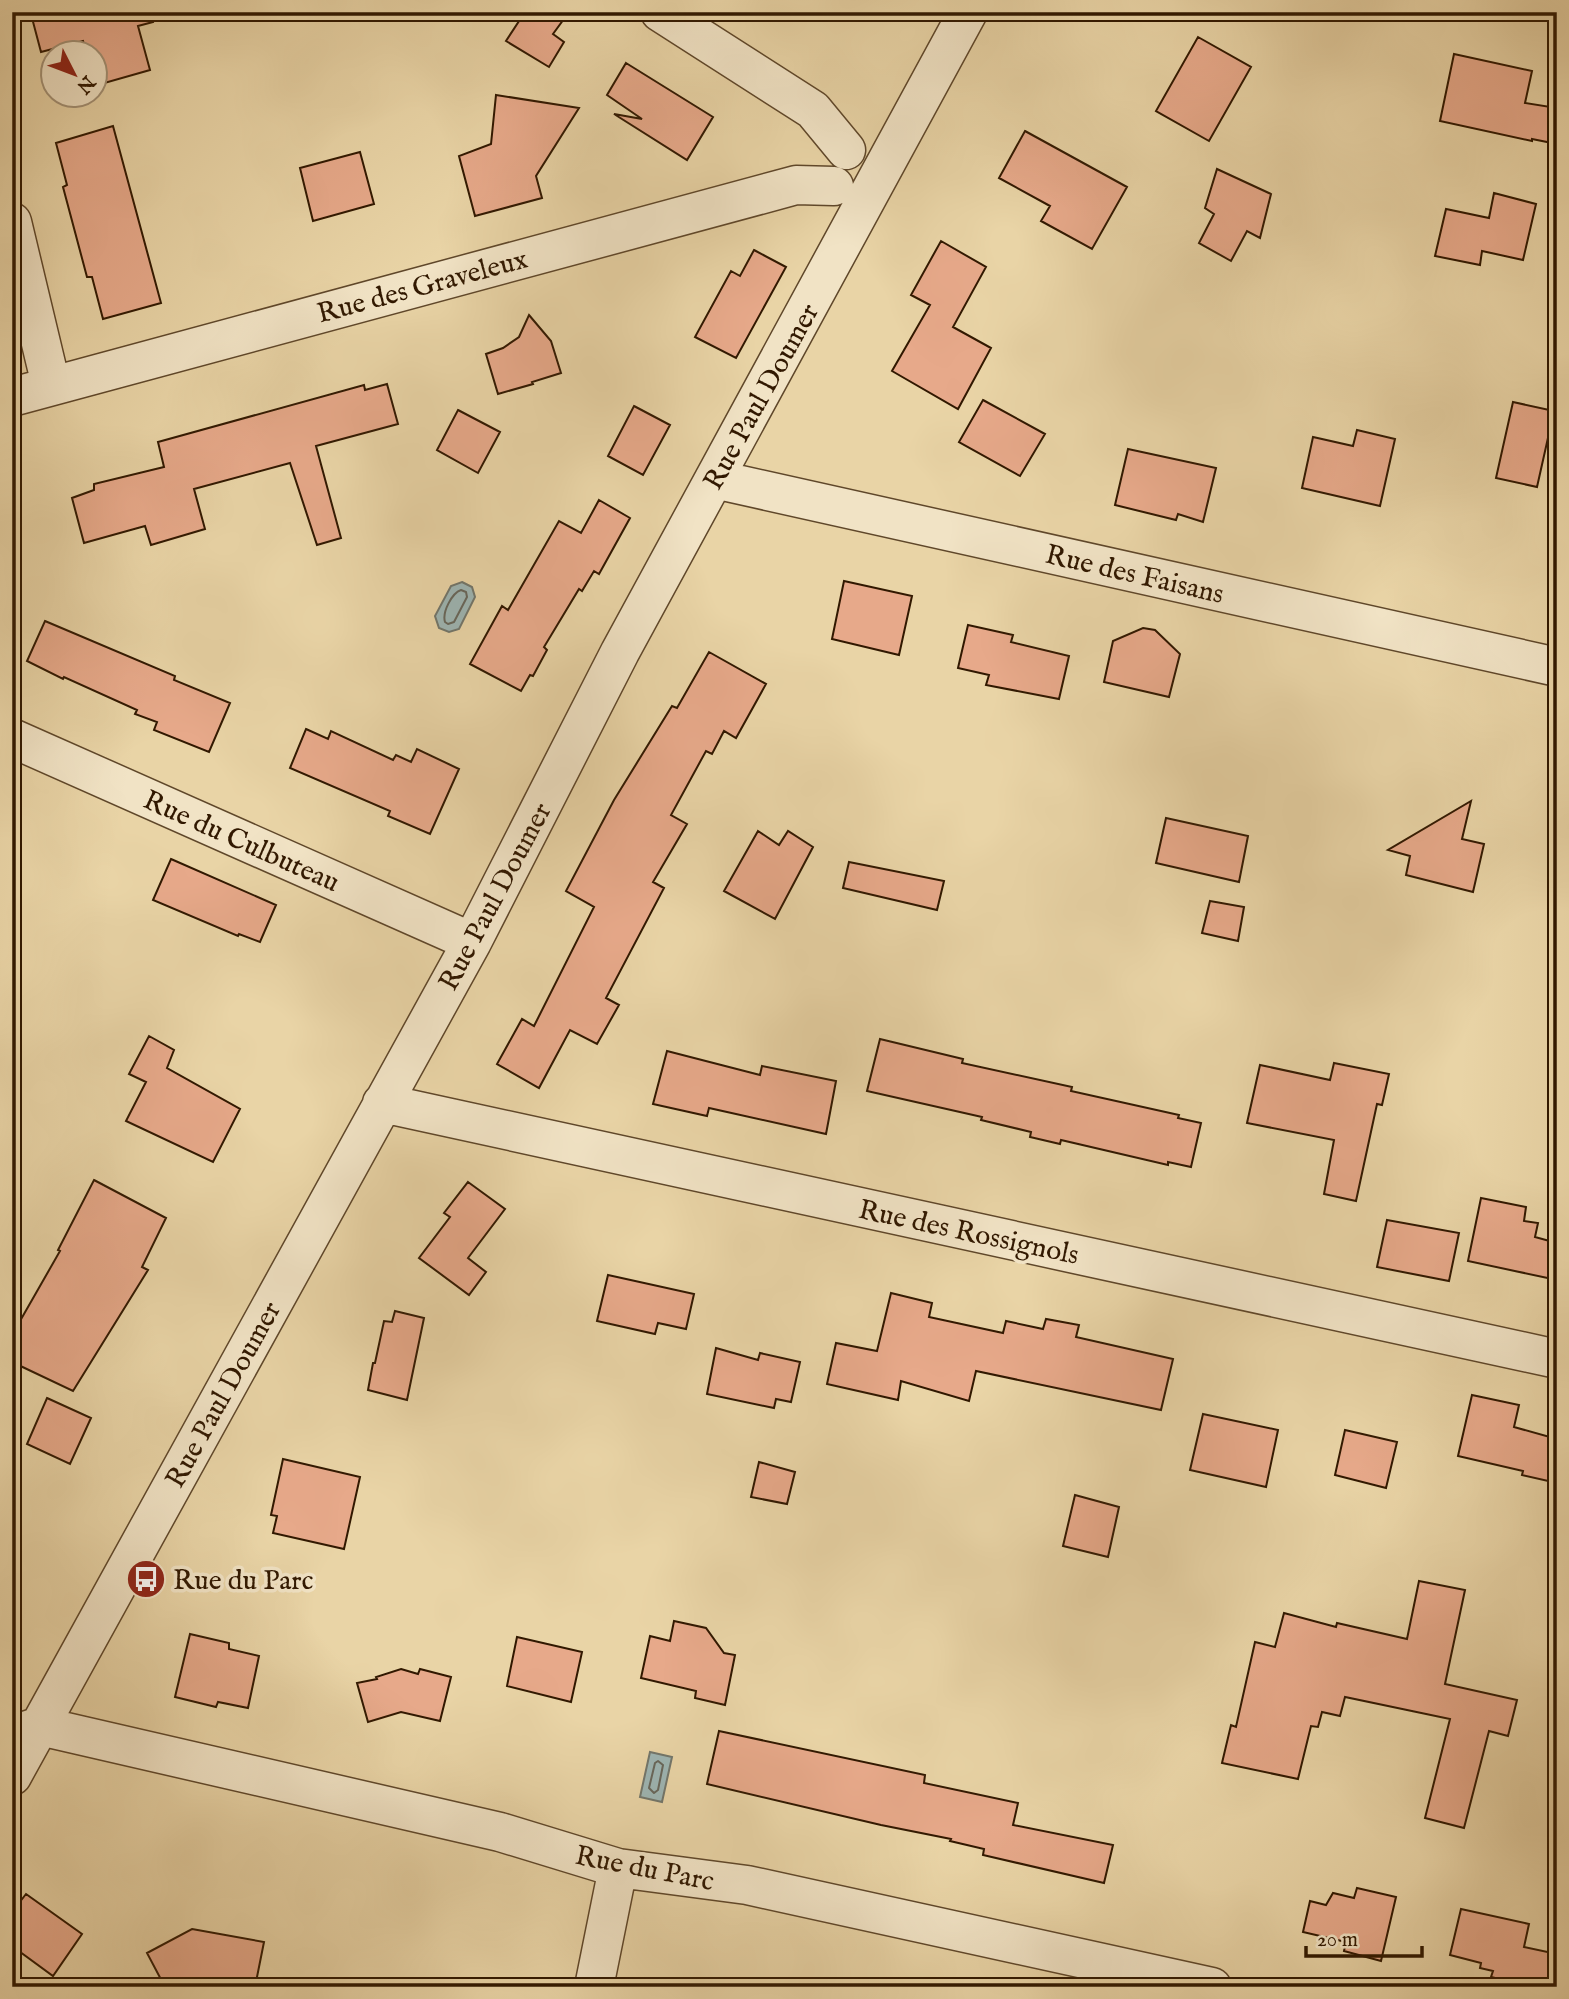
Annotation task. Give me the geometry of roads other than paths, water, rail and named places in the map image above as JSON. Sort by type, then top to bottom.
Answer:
[{"type":"street","points":[[660,12],[813,110],[846,150]]},
{"type":"street","name":"Rue Paul Doumer","points":[[12,1776],[26,1730],[472,942],[620,652],[968,12]]},
{"type":"street","points":[[859,215],[842,204],[834,186],[836,167],[858,136],[879,128],[902,135]]},
{"type":"street","name":"Rue des Graveleux","points":[[12,397],[796,185],[834,186]]},
{"type":"street","points":[[12,222],[51,385]]},
{"type":"street","name":"Rue des Faisans","points":[[714,479],[1557,667]]},
{"type":"street","name":"Rue du Culbuteau","points":[[12,738],[472,942]]},
{"type":"street","name":"Rue des Rossignols","points":[[382,1103],[1557,1359]]},
{"type":"street","name":"Rue du Parc","points":[[26,1730],[500,1832],[618,1867],[747,1885],[1212,1987]]},
{"type":"street","points":[[594,1987],[618,1867]]},
{"type":"water","points":[[462,582],[472,587],[475,597],[459,629],[449,632],[439,628],[435,616],[451,586]]},
{"type":"water","points":[[650,1752],[672,1757],[662,1802],[640,1797]]},
{"type":"place","name":"Rue du Parc","points":[[146,1579]]}]
